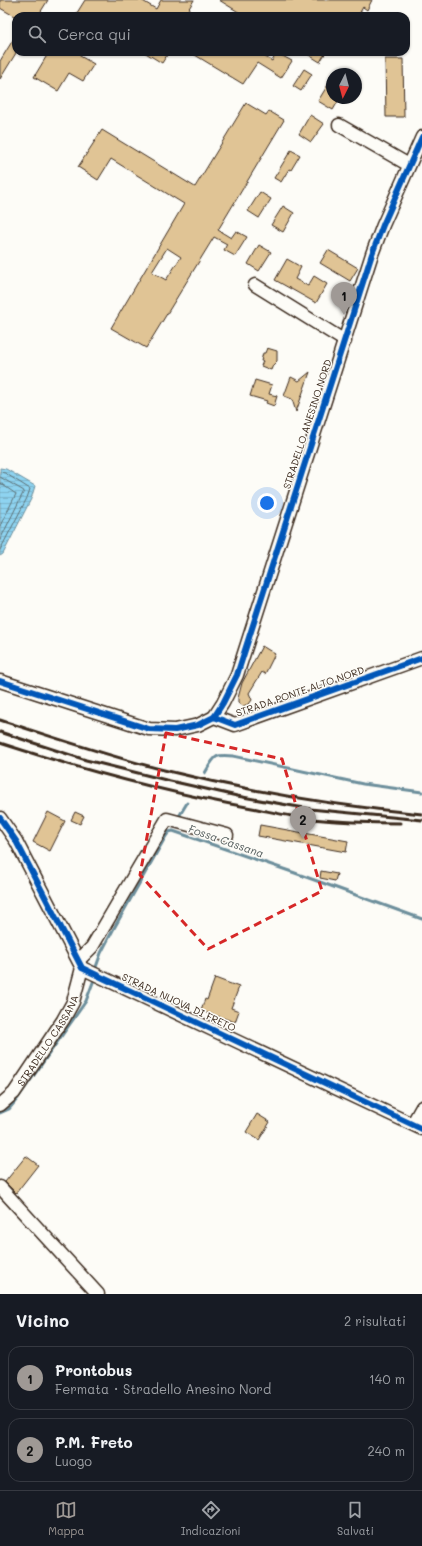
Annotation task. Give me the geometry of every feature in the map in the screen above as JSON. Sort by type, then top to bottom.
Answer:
[{"type":"street","points":[[340,125],[409,165]]},
{"type":"street","name":"STRADELLO ANESINO NORD","points":[[214,717],[237,675],[382,225],[422,137]]},
{"type":"street","points":[[255,284],[344,341]]},
{"type":"street","name":"STRADA PONTE ALTO NORD","points":[[214,717],[235,724],[422,658]]},
{"type":"street","points":[[0,681],[148,729],[175,730],[198,725],[214,717]]},
{"type":"street","points":[[0,818],[16,841],[81,964],[167,819],[227,836]]},
{"type":"street","name":"STRADELLO CASSANA","points":[[0,1105],[14,1093],[63,1020],[73,1002],[81,964]]},
{"type":"street","name":"STRADA NUOVA DI FRETO","points":[[81,964],[417,1126],[422,1107]]},
{"type":"street","points":[[0,1187],[98,1294]]},
{"type":"highlighted area","points":[[166,733],[282,759],[322,891],[208,949],[140,875]]},
{"type":"water","points":[[0,468],[6,469],[35,486],[31,499],[3,554],[0,556]]},
{"type":"building","points":[[0,0],[48,0],[40,12],[12,12],[12,15],[0,8]]},
{"type":"building","points":[[85,0],[141,0],[156,9],[161,0],[194,0],[188,10],[191,12],[78,12]]},
{"type":"building","points":[[219,0],[372,0],[367,10],[363,7],[360,12],[238,12]]},
{"type":"building","points":[[12,42],[12,56],[14,56],[0,79],[0,61]]},
{"type":"building","points":[[47,56],[80,56],[94,64],[83,81],[69,73],[58,91],[34,77]]},
{"type":"building","points":[[151,56],[166,56],[162,63]]},
{"type":"building","points":[[197,56],[264,56],[272,61],[275,56],[283,56],[292,61],[281,78],[257,63],[243,84]]},
{"type":"building","points":[[310,56],[324,56],[320,62]]},
{"type":"building","points":[[385,59],[403,59],[404,117],[386,117]]},
{"type":"building","points":[[304,69],[312,74],[301,91],[293,86]]},
{"type":"building","points":[[326,88],[326,104],[336,104],[333,110],[318,101]]},
{"type":"building","points":[[246,103],[266,115],[269,111],[284,120],[218,230],[231,238],[236,231],[247,237],[235,256],[224,250],[227,244],[214,237],[146,348],[111,328],[184,204],[111,159],[98,180],[78,167],[102,130],[195,187]],"holes":[[[167,248],[181,257],[166,280],[152,272]]]},
{"type":"building","points":[[310,115],[324,124],[311,142],[299,134]]},
{"type":"building","points":[[291,150],[300,155],[291,170],[289,169],[281,182],[274,178]]},
{"type":"building","points":[[260,192],[271,199],[259,218],[248,211]]},
{"type":"building","points":[[283,206],[294,213],[283,232],[271,225]]},
{"type":"building","points":[[259,245],[271,252],[259,271],[248,264]]},
{"type":"building","points":[[328,250],[358,268],[350,281],[320,263]]},
{"type":"building","points":[[287,259],[301,267],[295,279],[308,286],[314,276],[327,284],[316,303],[275,280]]},
{"type":"building","points":[[267,348],[277,351],[277,361],[271,370],[261,366],[263,361],[261,361],[263,353],[265,353]]},
{"type":"building","points":[[310,372],[296,412],[292,399],[284,396],[291,377],[299,381]]},
{"type":"building","points":[[255,380],[272,385],[269,394],[277,396],[274,406],[266,403],[267,401],[250,396]]},
{"type":"building","points":[[262,646],[275,654],[265,674],[262,672],[249,693],[252,700],[249,704],[243,706],[238,702],[242,683]]},
{"type":"building","points":[[48,812],[65,821],[50,851],[33,842]]},
{"type":"building","points":[[75,812],[84,816],[80,824],[71,820]]},
{"type":"building","points":[[260,825],[348,841],[346,852],[258,836]]},
{"type":"building","points":[[321,871],[337,874],[335,881],[320,878]]},
{"type":"building","points":[[215,978],[239,987],[231,1008],[239,1011],[235,1022],[201,1011],[205,999],[207,1000]]},
{"type":"building","points":[[257,1114],[270,1122],[259,1140],[246,1132]]},
{"type":"building","points":[[26,1156],[38,1165],[16,1193],[5,1182]]},
{"type":"waterway","points":[[205,773],[213,760],[222,755],[233,756],[363,784],[422,792]]},
{"type":"waterway","points":[[178,818],[187,803]]},
{"type":"waterway","name":"Fossa Cassana","points":[[96,967],[101,953],[113,930],[166,836],[169,832],[173,831],[422,919]]},
{"type":"waterway","name":"Fossa Cassana","points":[[0,1113],[9,1109],[18,1098],[86,1001],[95,977]]},
{"type":"railway","points":[[0,720],[126,760],[200,779],[294,797],[358,807],[422,814]]},
{"type":"railway","points":[[0,732],[86,760],[237,796],[310,809],[422,820]]},
{"type":"railway","points":[[0,743],[125,780],[220,802],[312,819],[400,823]]},
{"type":"cycle path","points":[[214,717],[237,675],[372,254],[383,225],[422,137]]},
{"type":"cycle path","points":[[0,681],[149,729],[175,730],[198,725],[214,717],[235,725],[422,658]]},
{"type":"cycle path","points":[[0,818],[16,841],[82,968],[422,1129]]},
{"type":"place","name":"Prontobus","points":[[344,315]]},
{"type":"place","name":"P.M. Freto","points":[[303,839]]}]
